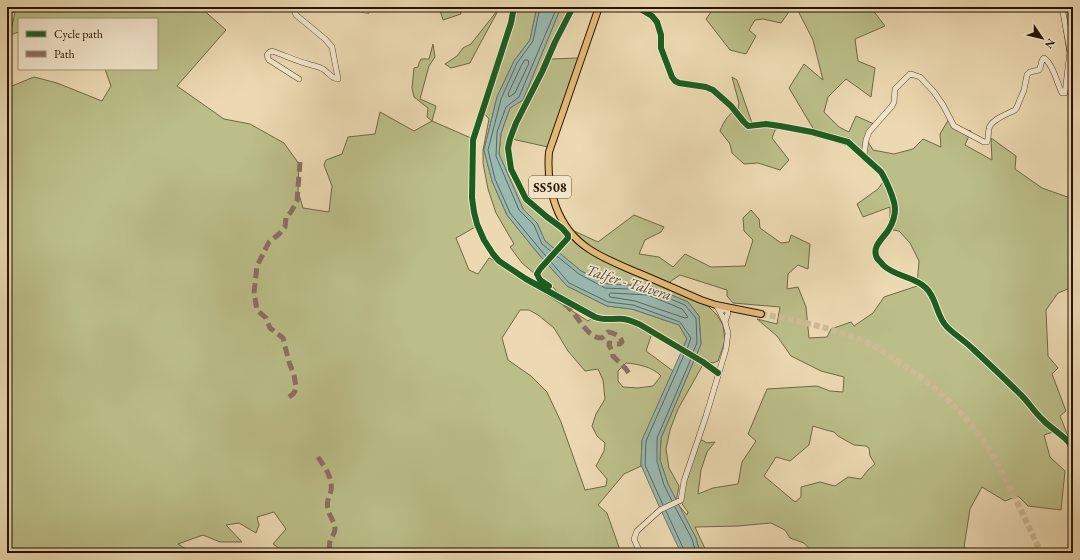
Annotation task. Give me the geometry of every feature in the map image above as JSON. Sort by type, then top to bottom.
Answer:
[{"type":"main road","name":"SS508","points":[[598,7],[551,145],[548,166],[549,180],[557,210],[566,226],[578,240],[588,249],[609,261],[727,310],[736,309],[761,314]]},
{"type":"street","points":[[293,7],[296,15],[325,39],[332,47],[338,79],[332,77],[321,68],[272,51],[267,54],[269,60],[299,79]]},
{"type":"street","points":[[354,7],[366,11],[370,7]]},
{"type":"street","points":[[512,7],[511,23],[473,140],[472,198],[475,218],[484,240],[499,261],[526,279],[595,317],[632,321],[639,324],[718,373]]},
{"type":"street","points":[[637,7],[655,18],[661,35],[661,48],[675,81],[682,84],[706,87],[713,90],[731,106],[748,126],[771,125],[819,133],[848,142],[881,172],[894,204],[894,215],[891,226],[879,241],[876,254],[877,258],[887,269],[896,274],[911,278],[926,288],[932,297],[942,321],[947,327],[972,348],[1021,394],[1042,420],[1070,443],[1073,453]]},
{"type":"street","points":[[864,155],[866,140],[869,132],[892,106],[894,102],[895,89],[910,74],[920,77],[934,92],[954,126],[984,142],[987,142],[990,124],[1015,110],[1026,86],[1027,75],[1030,72],[1039,70],[1041,61],[1044,58],[1048,61],[1062,93],[1065,93],[1070,51],[1062,7]]},
{"type":"street","points":[[641,553],[634,539],[637,531],[660,510],[680,501],[684,481],[706,416],[726,349],[728,333],[725,322],[716,305]]},
{"type":"street","points":[[721,314],[723,310],[727,310],[725,322]]},
{"type":"green space","points":[[7,7],[200,7],[226,30],[177,86],[224,119],[250,124],[284,143],[299,164],[298,191],[303,208],[329,212],[332,186],[324,165],[326,160],[342,154],[348,137],[375,134],[380,112],[414,131],[432,121],[471,138],[471,198],[477,226],[456,238],[469,270],[478,274],[489,258],[588,321],[592,318],[633,323],[652,333],[646,351],[673,371],[642,441],[641,466],[624,474],[598,505],[607,513],[621,553],[285,553],[273,544],[286,529],[274,512],[257,517],[259,525],[256,533],[239,523],[226,525],[242,542],[220,542],[203,535],[178,544],[192,553],[7,553],[7,88],[34,77],[57,83],[102,101],[111,86],[105,70],[158,70],[158,18],[18,18],[18,32],[10,35],[15,12],[7,14]],"holes":[[[520,310],[529,310],[538,315],[554,328],[568,351],[585,371],[598,369],[603,380],[605,399],[596,414],[592,426],[597,436],[605,443],[604,451],[596,466],[607,479],[606,486],[585,490],[561,422],[547,392],[531,376],[508,360],[502,338]],[[626,363],[640,365],[654,370],[661,376],[653,386],[638,388],[623,387],[618,381],[618,371]]]},
{"type":"green space","points":[[439,7],[459,7],[461,14],[443,20]]},
{"type":"green space","points":[[500,7],[470,63],[451,68],[445,64],[457,56],[463,48],[471,44]]},
{"type":"green space","points":[[528,7],[537,7],[530,40],[514,61],[497,97],[484,150],[492,181],[507,215],[567,286],[607,306],[632,309],[679,325],[687,339],[683,347],[633,318],[602,317],[558,293],[554,288],[540,280],[537,274],[522,263],[510,247],[514,244],[496,213],[488,189],[483,163],[483,150],[489,119],[482,111],[513,12],[526,11]]},
{"type":"green space","points":[[561,7],[573,7],[516,123],[510,139],[508,148],[511,169],[526,199],[562,228],[576,242],[578,240],[574,231],[598,242],[634,215],[664,227],[661,232],[645,240],[639,254],[659,257],[673,267],[685,254],[711,267],[745,266],[753,240],[744,231],[743,218],[751,210],[759,219],[760,228],[781,243],[789,242],[791,235],[810,244],[808,269],[798,265],[788,274],[787,289],[798,287],[806,307],[809,338],[827,337],[831,329],[851,322],[854,326],[873,313],[884,297],[917,286],[919,261],[910,243],[899,231],[893,230],[890,224],[890,207],[863,217],[857,204],[878,189],[883,182],[879,173],[849,146],[821,137],[780,128],[775,130],[772,138],[789,160],[780,170],[758,163],[744,164],[732,153],[730,144],[720,131],[727,118],[738,109],[739,103],[732,77],[737,80],[752,123],[771,123],[814,130],[789,88],[804,64],[823,80],[813,40],[797,9],[791,9],[781,23],[763,19],[755,20],[749,30],[756,36],[746,54],[730,50],[706,19],[714,8],[710,7],[873,7],[872,9],[885,26],[855,39],[858,61],[875,68],[871,97],[846,79],[828,97],[824,112],[839,127],[849,132],[856,116],[874,124],[867,140],[873,150],[894,154],[913,149],[923,139],[941,147],[940,134],[950,117],[959,128],[971,131],[965,145],[992,160],[991,138],[1016,156],[1015,169],[1042,188],[1073,199],[1073,287],[1058,293],[1046,310],[1048,356],[1058,368],[1052,374],[1066,411],[1060,416],[1070,441],[1053,432],[1044,435],[1050,457],[1065,471],[1061,510],[1028,506],[1018,496],[1005,501],[982,487],[970,509],[964,547],[972,553],[813,553],[804,543],[790,538],[785,530],[771,523],[738,526],[695,527],[707,553],[700,553],[696,538],[676,503],[660,460],[661,438],[701,344],[699,316],[688,302],[650,286],[607,284],[581,271],[545,241],[537,223],[523,209],[499,154],[501,133],[510,108],[523,99]],"holes":[[[622,263],[669,284],[680,275],[727,290],[727,296],[733,303],[780,307],[777,324],[757,319],[777,336],[791,356],[821,371],[844,377],[843,392],[830,391],[817,386],[767,389],[748,434],[756,441],[742,462],[738,484],[713,488],[698,494],[701,470],[707,452],[715,442],[707,443],[698,438],[686,470],[682,488],[681,501],[688,512],[687,515],[676,502],[679,486],[669,468],[666,449],[670,430],[678,409],[705,361],[713,363],[718,361],[725,341],[723,325],[717,315],[708,306],[668,289],[645,276],[622,266]],[[813,426],[834,432],[854,445],[866,446],[869,448],[870,456],[875,464],[861,479],[848,477],[835,486],[820,482],[801,487],[801,497],[795,502],[764,476],[776,457],[790,461],[809,445]]]},
{"type":"green space","points":[[1061,12],[1073,12],[1073,59],[1067,52]]},
{"type":"green space","points":[[433,44],[435,57],[429,66],[420,99],[436,106],[432,121],[427,117],[428,108],[414,97],[412,88],[414,68],[418,67],[421,59],[429,59]]},
{"type":"green space","points":[[579,58],[548,147],[512,139],[550,59]]},
{"type":"water","points":[[537,7],[561,7],[523,100],[510,108],[501,133],[499,154],[523,209],[537,223],[545,241],[581,271],[607,284],[650,286],[688,302],[699,316],[701,344],[661,438],[660,460],[668,484],[696,538],[700,553],[681,553],[641,465],[642,440],[687,339],[679,325],[632,309],[607,306],[567,286],[507,215],[492,181],[484,150],[497,97],[514,61],[530,40]]},
{"type":"tunnel","points":[[761,314],[814,325],[866,342],[882,351],[938,391],[962,414],[993,455],[1041,553]]},
{"type":"marked path","points":[[289,397],[293,394],[296,387],[283,338],[270,328],[266,318],[257,310],[254,293],[257,266],[269,242],[285,227],[286,217],[291,212],[297,201],[300,162]]},
{"type":"marked path","points":[[564,304],[569,308],[586,330],[596,337],[602,338],[608,332],[619,336],[622,342],[620,344],[609,343],[609,345],[613,356],[626,369],[631,377]]},
{"type":"marked path","points":[[318,457],[331,481],[331,491],[327,506],[335,529],[330,541],[329,553]]},
{"type":"cycle path","points":[[512,7],[513,12],[511,23],[473,140],[472,198],[477,224],[484,240],[499,261],[526,279],[595,317],[606,319],[624,319],[639,324],[703,362],[718,373]]},
{"type":"cycle path","points":[[549,286],[540,280],[537,274],[568,238],[568,235],[562,228],[526,199],[511,169],[508,148],[516,123],[573,7]]},
{"type":"cycle path","points":[[637,7],[652,16],[657,22],[661,35],[661,48],[675,81],[679,83],[706,87],[713,90],[731,106],[748,126],[766,124],[780,126],[812,132],[848,142],[881,172],[890,190],[895,209],[890,227],[877,246],[877,258],[888,269],[916,281],[926,288],[930,292],[943,323],[970,346],[1022,396],[1046,423],[1068,441],[1073,453]]},
{"type":"water label","name":"Talfer - Talvera","points":[[629,282]]}]
